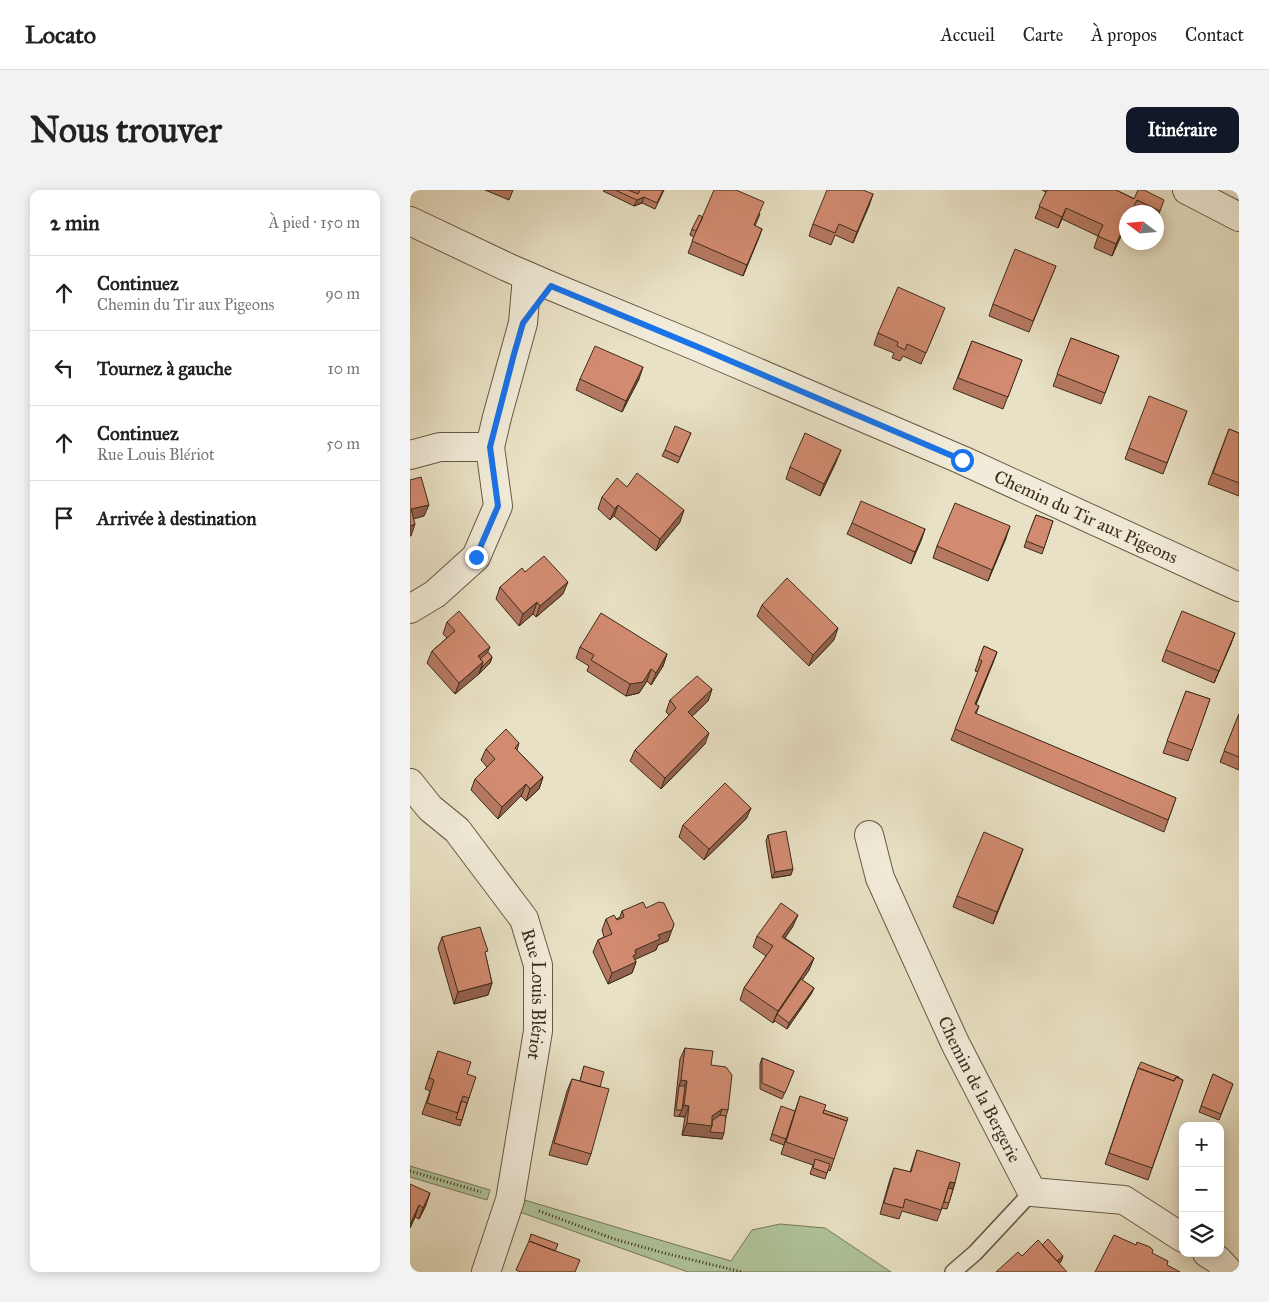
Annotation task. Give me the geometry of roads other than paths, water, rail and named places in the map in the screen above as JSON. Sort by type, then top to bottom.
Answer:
[{"type":"street","points":[[1187,190],[1239,217]]},
{"type":"street","name":"Chemin du Tir aux Pigeons","points":[[410,221],[539,281],[962,460],[1239,586]]},
{"type":"street","points":[[410,608],[435,594],[476,557],[498,506],[490,447],[523,323],[539,281]]},
{"type":"street","points":[[410,455],[440,447],[490,447]]},
{"type":"street","name":"Rue Louis Blériot","points":[[410,783],[430,808],[457,830],[524,919],[538,965],[538,1031],[510,1200],[486,1272]]},
{"type":"street","name":"Chemin de la Bergerie","points":[[869,835],[880,878],[955,1043],[1032,1192]]},
{"type":"street","points":[[1032,1192],[1124,1200],[1179,1235]]},
{"type":"street","points":[[1213,1257],[1229,1272]]},
{"type":"lane","points":[[953,1272],[975,1253],[1032,1192]]}]
